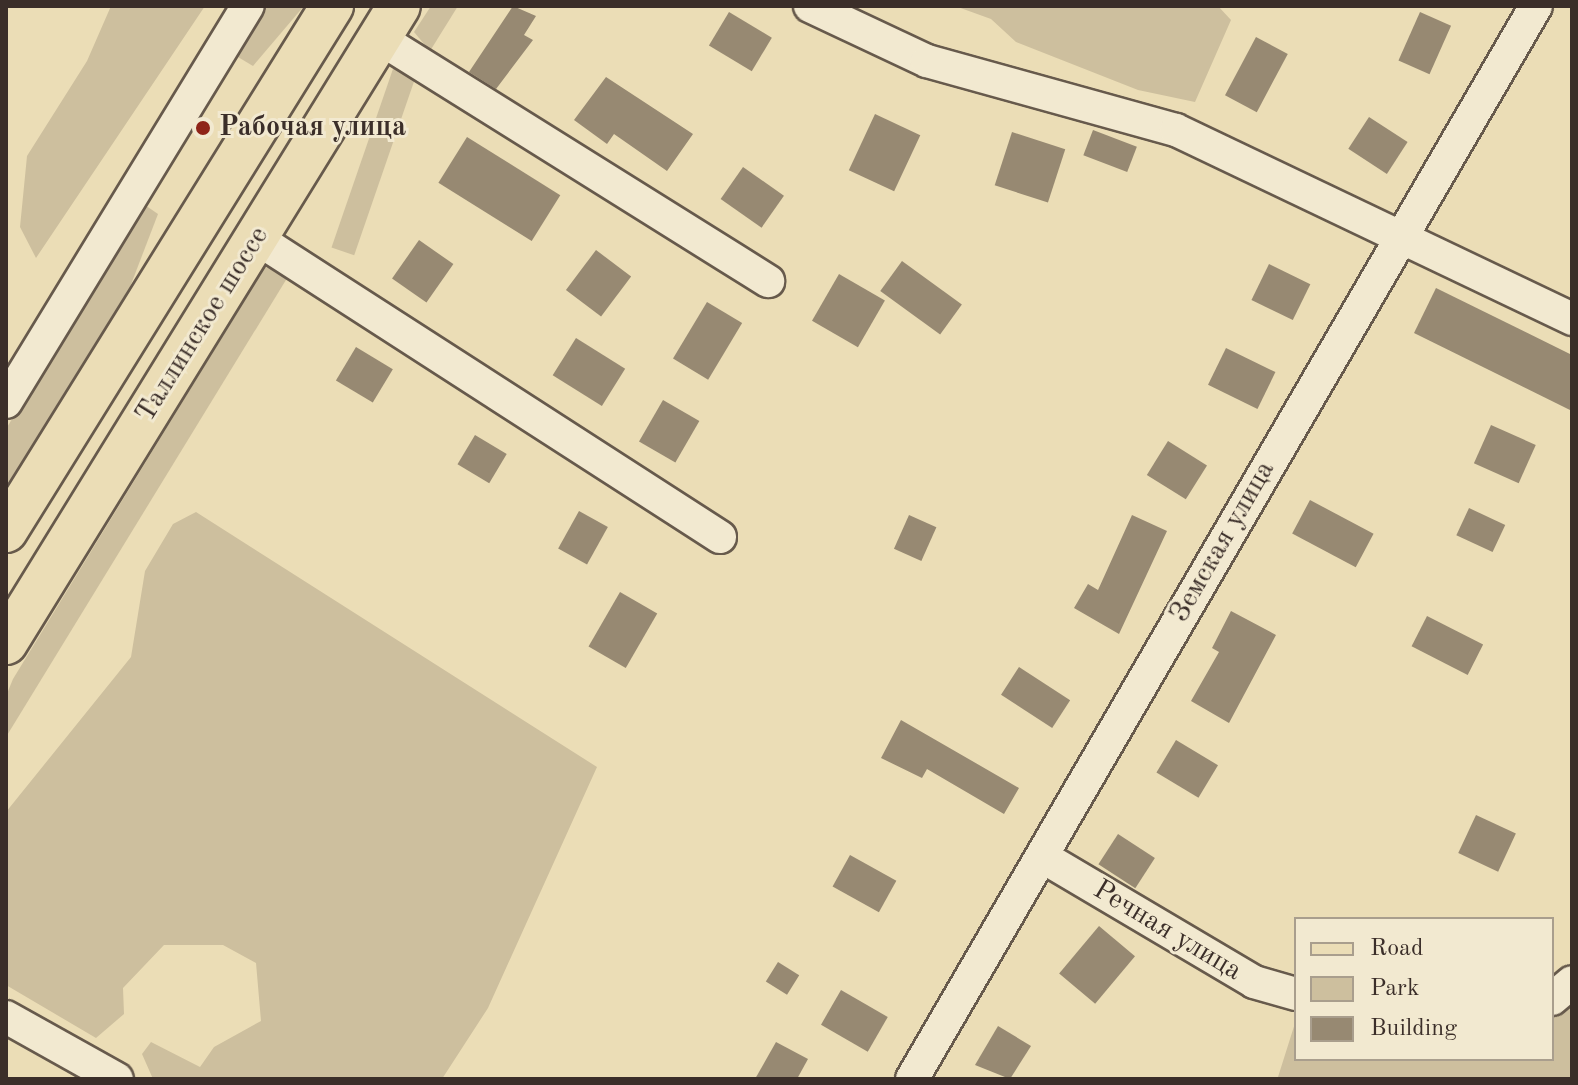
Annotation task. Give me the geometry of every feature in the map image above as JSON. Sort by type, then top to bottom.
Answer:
[{"type":"main road","name":"Таллинское шоссе","points":[[6,531],[332,6]]},
{"type":"main road","name":"Таллинское шоссе","points":[[6,643],[389,22]]},
{"type":"street","points":[[6,402],[248,6]]},
{"type":"street","points":[[810,6],[927,61],[1176,130],[1403,234],[1572,319]]},
{"type":"street","name":"Земская улица","points":[[912,1079],[1536,6]]},
{"type":"street","points":[[389,22],[768,281]]},
{"type":"street","points":[[256,238],[720,537]]},
{"type":"street","name":"Речная улица","points":[[1043,857],[1254,982],[1294,993]]},
{"type":"street","points":[[1554,997],[1572,982]]},
{"type":"street","points":[[6,1017],[117,1079]]},
{"type":"green space","points":[[111,6],[205,6],[36,258],[20,227],[27,156],[87,61]]},
{"type":"green space","points":[[263,6],[304,6],[253,66],[233,54]]},
{"type":"green space","points":[[431,6],[458,6],[430,51],[414,32]]},
{"type":"green space","points":[[955,6],[1218,6],[1231,20],[1195,102],[1138,90],[1016,42],[991,19]]},
{"type":"green space","points":[[394,66],[417,74],[354,255],[331,248]]},
{"type":"green space","points":[[142,203],[158,214],[130,287],[6,487],[6,429]]},
{"type":"green space","points":[[265,267],[289,275],[6,737],[6,696],[13,679]]},
{"type":"green space","points":[[196,512],[597,767],[488,1008],[442,1079],[153,1079],[142,1054],[151,1042],[200,1067],[214,1047],[261,1021],[256,963],[223,945],[164,945],[123,988],[124,1014],[96,1038],[6,985],[6,812],[131,657],[145,571],[173,524]]},
{"type":"green space","points":[[1572,1000],[1572,1079],[1278,1077],[1294,1026],[1294,1061],[1554,1061],[1554,1015]]},
{"type":"building","points":[[513,6],[536,16],[524,35],[533,40],[496,89],[469,72]]},
{"type":"building","points":[[729,12],[772,38],[752,71],[709,45]]},
{"type":"building","points":[[1420,12],[1451,26],[1430,74],[1398,60]]},
{"type":"building","points":[[1256,37],[1288,54],[1257,112],[1225,95]]},
{"type":"building","points":[[606,77],[693,134],[667,171],[614,134],[607,144],[574,120]]},
{"type":"building","points":[[875,114],[920,135],[894,191],[849,170]]},
{"type":"building","points":[[1369,117],[1408,142],[1387,174],[1348,149]]},
{"type":"building","points":[[1093,130],[1137,147],[1127,172],[1083,155]]},
{"type":"building","points":[[1012,132],[1065,149],[1048,203],[995,185]]},
{"type":"building","points":[[467,137],[560,195],[532,241],[438,183]]},
{"type":"building","points":[[743,167],[784,196],[762,228],[721,199]]},
{"type":"building","points":[[419,240],[453,264],[426,303],[392,279]]},
{"type":"building","points":[[596,250],[631,276],[601,316],[566,290]]},
{"type":"building","points":[[902,261],[962,304],[940,334],[880,291]]},
{"type":"building","points":[[1269,264],[1310,284],[1293,320],[1251,300]]},
{"type":"building","points":[[839,274],[885,300],[858,347],[812,321]]},
{"type":"building","points":[[1436,288],[1572,355],[1572,411],[1414,333]]},
{"type":"building","points":[[707,302],[742,323],[708,380],[673,359]]},
{"type":"building","points":[[576,338],[625,369],[602,406],[553,375]]},
{"type":"building","points":[[356,347],[393,369],[373,403],[336,380]]},
{"type":"building","points":[[1226,348],[1275,372],[1257,409],[1208,385]]},
{"type":"building","points":[[663,400],[699,421],[675,463],[639,442]]},
{"type":"building","points":[[1491,425],[1536,445],[1519,483],[1474,463]]},
{"type":"building","points":[[475,435],[507,454],[489,483],[457,464]]},
{"type":"building","points":[[1168,441],[1207,465],[1186,499],[1147,475]]},
{"type":"building","points":[[1310,500],[1374,534],[1356,567],[1292,534]]},
{"type":"building","points":[[1469,508],[1505,525],[1493,552],[1456,535]]},
{"type":"building","points":[[579,511],[608,527],[587,565],[558,549]]},
{"type":"building","points":[[909,515],[936,527],[921,561],[894,549]]},
{"type":"building","points":[[1132,515],[1167,531],[1119,634],[1074,608],[1088,584],[1098,590]]},
{"type":"building","points":[[620,592],[657,614],[626,668],[588,647]]},
{"type":"building","points":[[1231,611],[1276,635],[1229,723],[1191,701],[1219,652],[1212,648]]},
{"type":"building","points":[[1427,616],[1483,645],[1468,675],[1412,646]]},
{"type":"building","points":[[1019,667],[1070,700],[1052,728],[1001,695]]},
{"type":"building","points":[[901,720],[1019,788],[1004,814],[927,769],[922,778],[881,758]]},
{"type":"building","points":[[1176,740],[1218,765],[1198,798],[1156,773]]},
{"type":"building","points":[[1476,815],[1516,834],[1498,872],[1458,853]]},
{"type":"building","points":[[1118,834],[1155,858],[1135,888],[1098,864]]},
{"type":"building","points":[[850,855],[896,881],[879,912],[833,886]]},
{"type":"building","points":[[1099,926],[1135,956],[1095,1004],[1059,973]]},
{"type":"building","points":[[778,962],[799,975],[787,995],[766,982]]},
{"type":"building","points":[[841,990],[888,1017],[868,1052],[821,1025]]},
{"type":"building","points":[[998,1026],[1031,1046],[1010,1079],[975,1065]]},
{"type":"building","points":[[776,1042],[808,1059],[797,1079],[755,1079]]},
{"type":"place","name":"Рабочая улица","points":[[203,128]]}]
